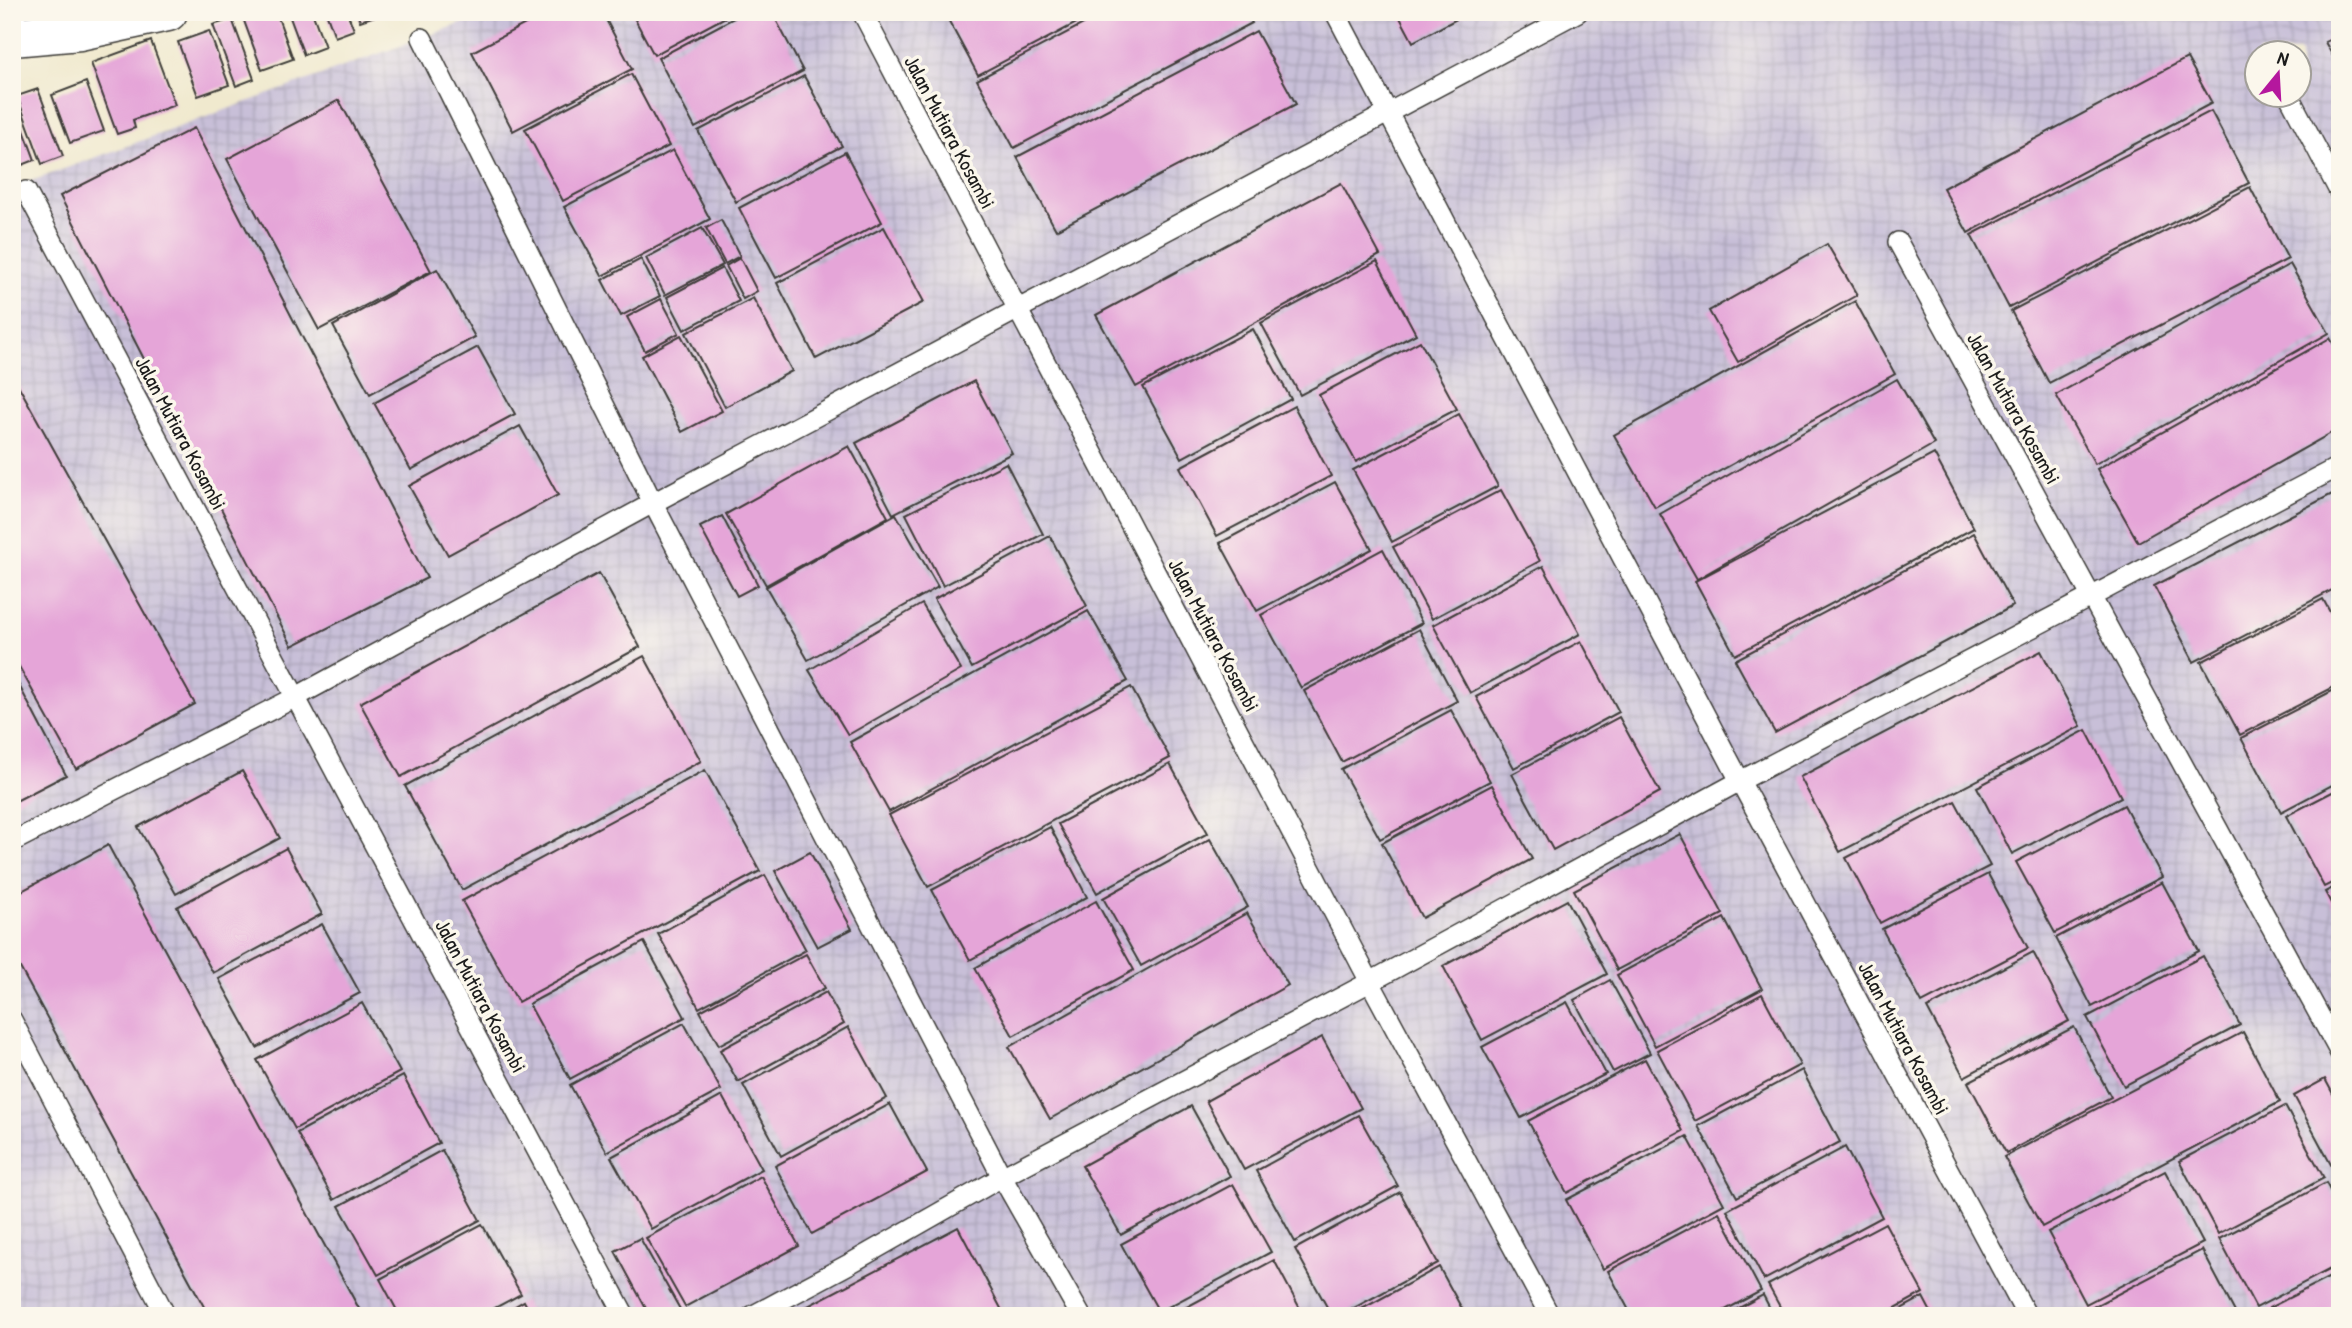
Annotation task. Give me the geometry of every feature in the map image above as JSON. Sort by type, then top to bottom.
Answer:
[{"type":"street","points":[[12,37],[80,31],[168,12]]},
{"type":"lane","name":"Jalan Mutiara Kosambi","points":[[862,12],[1370,982],[1550,1316]]},
{"type":"lane","name":"Jalan Mutiara Kosambi","points":[[1335,12],[2027,1316]]},
{"type":"lane","points":[[12,842],[296,697],[653,503],[1578,12]]},
{"type":"lane","points":[[422,38],[653,503],[1002,1177],[1081,1316]]},
{"type":"lane","points":[[2295,108],[2340,193]]},
{"type":"lane","name":"Jalan Mutiara Kosambi","points":[[26,191],[625,1316]]},
{"type":"lane","name":"Jalan Mutiara Kosambi","points":[[1898,242],[2340,1053]]},
{"type":"lane","points":[[752,1316],[1002,1177],[1741,781],[2340,466]]},
{"type":"lane","points":[[12,1020],[166,1316]]},
{"type":"shaded area","points":[[493,12],[2340,12],[2340,1316],[12,1316],[12,188]]},
{"type":"building","points":[[258,12],[276,12],[293,59],[262,70],[243,18]]},
{"type":"building","points":[[288,12],[312,12],[325,47],[304,55]]},
{"type":"building","points":[[326,12],[347,12],[354,30],[335,37]]},
{"type":"building","points":[[356,12],[384,12],[384,13],[360,21]]},
{"type":"building","points":[[548,12],[602,12],[632,69],[513,131],[472,52]]},
{"type":"building","points":[[631,12],[735,12],[654,55]]},
{"type":"building","points":[[745,12],[772,12],[803,71],[695,128],[658,58]]},
{"type":"building","points":[[944,12],[1083,12],[1086,18],[978,75]]},
{"type":"building","points":[[1106,12],[1246,12],[1252,23],[1014,148],[977,80]]},
{"type":"building","points":[[1397,12],[1470,12],[1413,42]]},
{"type":"building","points":[[232,19],[254,79],[236,86],[213,25]]},
{"type":"building","points":[[209,31],[229,85],[198,96],[178,42]]},
{"type":"building","points":[[1256,31],[1296,104],[1056,230],[1017,157]]},
{"type":"building","points":[[2340,35],[2340,69],[2325,42]]},
{"type":"building","points":[[151,41],[175,105],[133,120],[135,128],[117,134],[91,63]]},
{"type":"building","points":[[2187,58],[2212,103],[1968,233],[1943,188]]},
{"type":"building","points":[[631,74],[669,146],[563,201],[525,129]]},
{"type":"building","points":[[804,76],[842,146],[736,202],[698,131]]},
{"type":"building","points":[[86,82],[104,131],[70,143],[52,95]]},
{"type":"building","points":[[38,89],[63,156],[42,164],[17,96]]},
{"type":"building","points":[[339,100],[431,271],[319,330],[227,159]]},
{"type":"building","points":[[15,106],[35,160],[12,169],[12,107]]},
{"type":"building","points":[[2211,111],[2249,183],[2009,308],[1971,235]]},
{"type":"building","points":[[194,128],[427,578],[292,646],[60,196]]},
{"type":"building","points":[[673,150],[710,219],[602,276],[564,207]]},
{"type":"building","points":[[845,152],[882,222],[776,278],[739,208]]},
{"type":"building","points":[[1341,183],[1380,255],[1136,387],[1096,315]]},
{"type":"building","points":[[2250,187],[2288,259],[2049,383],[2011,311]]},
{"type":"building","points":[[721,220],[740,256],[725,264],[706,228]]},
{"type":"building","points":[[884,227],[924,302],[816,359],[777,283]]},
{"type":"building","points":[[702,228],[723,265],[665,295],[646,258]]},
{"type":"building","points":[[1827,244],[1857,295],[1738,362],[1709,311]]},
{"type":"building","points":[[740,258],[757,291],[743,299],[726,266]]},
{"type":"building","points":[[641,259],[660,296],[621,316],[602,280]]},
{"type":"building","points":[[1377,261],[1416,334],[1300,395],[1261,323]]},
{"type":"building","points":[[2290,264],[2329,333],[2095,464],[2056,395]]},
{"type":"building","points":[[722,268],[739,301],[684,330],[667,297]]},
{"type":"building","points":[[437,269],[475,337],[370,394],[333,326]]},
{"type":"building","points":[[753,298],[792,371],[725,407],[686,333]]},
{"type":"building","points":[[661,299],[679,333],[645,351],[627,317]]},
{"type":"building","points":[[1855,301],[1895,374],[1655,507],[1614,435]]},
{"type":"building","points":[[1253,329],[1291,399],[1182,458],[1143,387]]},
{"type":"building","points":[[681,335],[722,411],[682,432],[642,356]]},
{"type":"building","points":[[2330,338],[2340,355],[2340,428],[2138,542],[2097,469]]},
{"type":"building","points":[[1420,341],[1457,409],[1356,462],[1319,395]]},
{"type":"building","points":[[478,347],[515,414],[411,470],[374,403]]},
{"type":"building","points":[[12,374],[195,704],[76,769],[12,654]]},
{"type":"building","points":[[1897,379],[1934,444],[1697,579],[1660,514]]},
{"type":"building","points":[[974,381],[1012,453],[893,514],[856,443]]},
{"type":"building","points":[[1294,406],[1331,476],[1217,536],[1180,467]]},
{"type":"building","points":[[1459,414],[1498,486],[1392,542],[1353,470]]},
{"type":"building","points":[[520,426],[558,495],[448,555],[409,486]]},
{"type":"building","points":[[849,446],[888,517],[766,585],[726,514]]},
{"type":"building","points":[[1934,454],[1974,528],[1735,655],[1695,581]]},
{"type":"building","points":[[1006,463],[1043,534],[943,586],[906,514]]},
{"type":"building","points":[[1335,482],[1372,549],[1257,611],[1220,543]]},
{"type":"building","points":[[1501,490],[1540,561],[1432,619],[1393,547]]},
{"type":"building","points":[[2340,490],[2340,586],[2194,662],[2154,586]]},
{"type":"building","points":[[896,514],[938,587],[808,660],[766,587]]},
{"type":"building","points":[[722,516],[758,585],[737,596],[700,527]]},
{"type":"building","points":[[1974,533],[2013,606],[1775,733],[1735,660]]},
{"type":"building","points":[[1050,536],[1087,606],[972,668],[934,599]]},
{"type":"building","points":[[1383,549],[1422,623],[1301,688],[1261,615]]},
{"type":"building","points":[[1543,566],[1580,634],[1470,693],[1433,625]]},
{"type":"building","points":[[599,573],[640,647],[401,777],[360,703]]},
{"type":"building","points":[[2323,599],[2340,631],[2340,684],[2240,735],[2201,662]]},
{"type":"building","points":[[922,604],[961,670],[848,735],[809,670]]},
{"type":"building","points":[[1088,611],[1128,681],[889,812],[850,742]]},
{"type":"building","points":[[1419,629],[1457,701],[1342,762],[1304,691]]},
{"type":"building","points":[[1581,641],[1619,712],[1514,768],[1476,697]]},
{"type":"building","points":[[2041,651],[2081,726],[1840,852],[1800,777]]},
{"type":"building","points":[[644,656],[701,761],[462,890],[405,786]]},
{"type":"building","points":[[12,672],[66,775],[12,803]]},
{"type":"building","points":[[1131,687],[1170,758],[928,887],[889,815]]},
{"type":"building","points":[[2340,687],[2340,781],[2281,812],[2241,738]]},
{"type":"building","points":[[1451,710],[1490,781],[1380,839],[1341,769]]},
{"type":"building","points":[[1619,717],[1660,792],[1553,850],[1512,774]]},
{"type":"building","points":[[2086,730],[2121,797],[2012,854],[1977,787]]},
{"type":"building","points":[[1170,764],[1208,833],[1097,893],[1058,824]]},
{"type":"building","points":[[705,770],[760,871],[518,1002],[462,901]]},
{"type":"building","points":[[242,771],[280,838],[176,894],[138,827]]},
{"type":"building","points":[[1492,785],[1532,859],[1422,918],[1382,843]]},
{"type":"building","points":[[2340,788],[2340,879],[2324,887],[2286,816]]},
{"type":"building","points":[[1955,801],[1990,866],[1880,923],[1846,858]]},
{"type":"building","points":[[2124,805],[2162,877],[2055,933],[2016,862]]},
{"type":"building","points":[[1050,827],[1087,897],[970,960],[932,890]]},
{"type":"building","points":[[1680,834],[1723,914],[1617,970],[1574,890]]},
{"type":"building","points":[[1210,839],[1248,907],[1141,966],[1103,898]]},
{"type":"building","points":[[108,845],[363,1316],[209,1316],[12,953],[12,896]]},
{"type":"building","points":[[286,848],[322,914],[213,973],[177,907]]},
{"type":"building","points":[[810,852],[852,929],[817,947],[775,871]]},
{"type":"building","points":[[1988,874],[2028,948],[1922,1003],[1882,929]]},
{"type":"building","points":[[765,875],[806,950],[699,1008],[658,934]]},
{"type":"building","points":[[2162,882],[2199,951],[2092,1007],[2056,938]]},
{"type":"building","points":[[2340,884],[2340,920],[2325,892]]},
{"type":"building","points":[[1567,900],[1607,974],[1482,1040],[1443,966]]},
{"type":"building","points":[[1096,901],[1134,970],[1013,1036],[975,968]]},
{"type":"building","points":[[1247,913],[1288,985],[1050,1119],[1009,1047]]},
{"type":"building","points":[[1724,918],[1762,989],[1655,1046],[1617,975]]},
{"type":"building","points":[[322,924],[360,993],[257,1048],[219,979]]},
{"type":"building","points":[[644,942],[685,1017],[570,1079],[529,1004]]},
{"type":"building","points":[[2033,952],[2069,1021],[1964,1077],[1927,1008]]},
{"type":"building","points":[[806,954],[825,988],[719,1045],[700,1011]]},
{"type":"building","points":[[2203,956],[2240,1025],[2124,1086],[2087,1017]]},
{"type":"building","points":[[1610,980],[1650,1053],[1613,1072],[1574,1000]]},
{"type":"building","points":[[826,992],[844,1024],[738,1082],[720,1050]]},
{"type":"building","points":[[1762,994],[1800,1065],[1695,1121],[1657,1050]]},
{"type":"building","points":[[1567,1002],[1606,1074],[1521,1118],[1482,1047]]},
{"type":"building","points":[[362,1003],[400,1072],[295,1129],[257,1060]]},
{"type":"building","points":[[684,1023],[721,1090],[607,1152],[570,1085]]},
{"type":"building","points":[[848,1027],[887,1098],[781,1156],[743,1085]]},
{"type":"building","points":[[2074,1027],[2111,1097],[2006,1153],[1968,1082]]},
{"type":"building","points":[[2243,1032],[2280,1102],[2042,1227],[2004,1157]]},
{"type":"building","points":[[1322,1037],[1361,1108],[1244,1170],[1206,1101]]},
{"type":"building","points":[[1645,1059],[1683,1131],[1567,1193],[1528,1121]]},
{"type":"building","points":[[1802,1070],[1840,1142],[1737,1197],[1698,1126]]},
{"type":"building","points":[[403,1076],[439,1143],[334,1200],[297,1133]]},
{"type":"building","points":[[2325,1079],[2340,1107],[2340,1172],[2336,1174],[2294,1096]]},
{"type":"building","points":[[722,1096],[762,1169],[651,1229],[611,1157]]},
{"type":"building","points":[[890,1104],[927,1172],[812,1234],[775,1166]]},
{"type":"building","points":[[1191,1106],[1230,1176],[1121,1235],[1082,1166]]},
{"type":"building","points":[[2285,1106],[2324,1178],[2218,1234],[2179,1161]]},
{"type":"building","points":[[1358,1115],[1398,1186],[1295,1242],[1256,1171]]},
{"type":"building","points":[[1687,1136],[1724,1204],[1603,1269],[1566,1200]]},
{"type":"building","points":[[1845,1147],[1882,1217],[1764,1280],[1727,1210]]},
{"type":"building","points":[[442,1150],[480,1220],[378,1275],[339,1206]]},
{"type":"building","points":[[2165,1171],[2203,1243],[2086,1304],[2048,1232]]},
{"type":"building","points":[[761,1176],[799,1246],[685,1307],[646,1238]]},
{"type":"building","points":[[2326,1183],[2340,1209],[2340,1264],[2256,1308],[2219,1239]]},
{"type":"building","points":[[1233,1184],[1271,1252],[1159,1312],[1121,1244]]},
{"type":"building","points":[[1400,1192],[1438,1263],[1339,1316],[1332,1316],[1295,1249]]},
{"type":"building","points":[[1719,1212],[1761,1291],[1714,1316],[1632,1316],[1608,1271]]},
{"type":"building","points":[[1885,1223],[1923,1293],[1881,1316],[1785,1316],[1768,1285]]},
{"type":"building","points":[[482,1224],[521,1294],[480,1316],[400,1316],[380,1279]]},
{"type":"building","points":[[958,1227],[1005,1316],[789,1316]]},
{"type":"building","points":[[640,1238],[681,1311],[673,1316],[650,1316],[615,1251]]},
{"type":"building","points":[[2202,1250],[2237,1316],[2093,1316],[2089,1309]]},
{"type":"building","points":[[1274,1260],[1304,1316],[1170,1316]]},
{"type":"building","points":[[1439,1267],[1466,1316],[1349,1316]]},
{"type":"building","points":[[2340,1272],[2340,1316],[2273,1316],[2269,1308]]},
{"type":"building","points":[[1763,1295],[1774,1316],[1724,1316]]},
{"type":"building","points":[[1923,1297],[1933,1316],[1888,1316]]},
{"type":"building","points":[[524,1301],[532,1316],[498,1316]]}]
